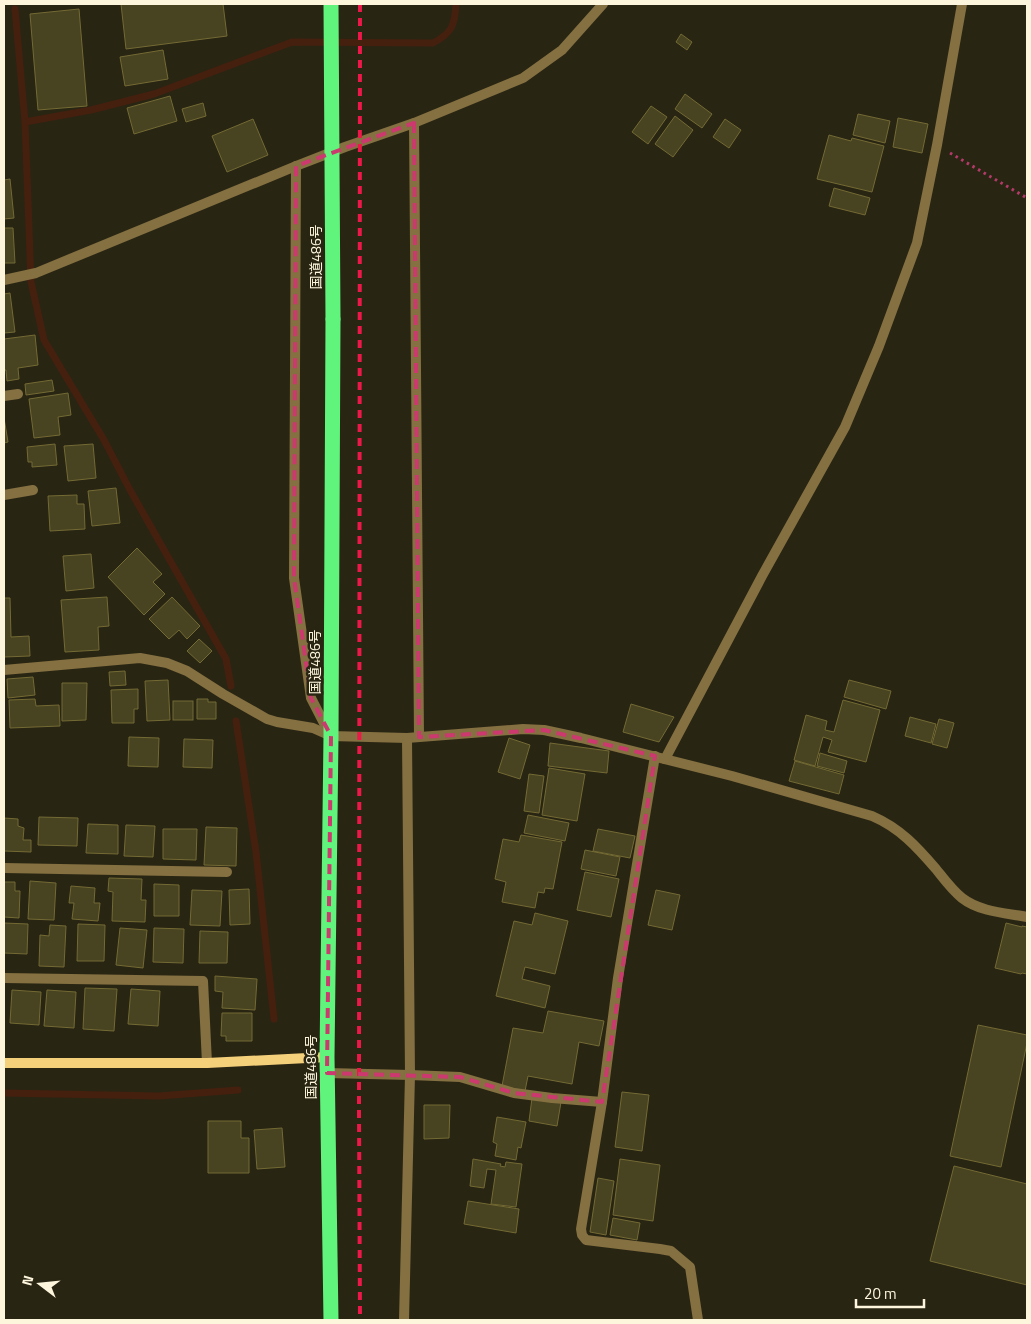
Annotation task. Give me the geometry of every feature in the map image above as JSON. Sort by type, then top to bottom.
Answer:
[{"type":"highway","name":"国道486号","points":[[331,4],[333,319],[327,1057],[331,1320]]},
{"type":"street","points":[[4,280],[36,274],[296,166],[414,123],[523,78],[562,50],[603,4]]},
{"type":"street","points":[[698,1320],[690,1267],[671,1251],[586,1240],[582,1235],[581,1229],[602,1102],[618,978],[660,757],[845,427],[879,346],[917,243],[937,145],[962,4]]},
{"type":"street","points":[[414,123],[419,737]]},
{"type":"street","points":[[296,166],[294,578],[311,698],[331,736]]},
{"type":"street","points":[[4,396],[18,394]]},
{"type":"street","points":[[4,495],[33,490]]},
{"type":"street","points":[[4,670],[140,658],[167,663],[188,671],[267,719],[313,728],[331,736],[407,738],[523,729],[544,730],[660,757],[872,816],[897,829],[918,849],[950,887],[962,898],[974,905],[989,910],[1027,918]]},
{"type":"street","points":[[404,1320],[410,1075],[407,738]]},
{"type":"street","points":[[4,868],[227,872]]},
{"type":"street","points":[[4,978],[202,981],[207,1063]]},
{"type":"street","points":[[4,1063],[207,1063],[327,1057]]},
{"type":"street","points":[[327,1073],[460,1077],[514,1093],[602,1102]]},
{"type":"path","points":[[937,145],[1027,198]]},
{"type":"highlighted area","points":[[414,123],[419,737],[544,730],[655,756],[602,1102],[514,1093],[460,1077],[327,1073],[331,736],[311,698],[294,578],[296,166]]},
{"type":"building","points":[[121,4],[223,4],[227,36],[126,49]]},
{"type":"building","points":[[79,9],[87,106],[38,110],[30,14]]},
{"type":"building","points":[[681,34],[692,42],[687,50],[676,42]]},
{"type":"building","points":[[163,50],[168,79],[125,86],[120,57]]},
{"type":"building","points":[[685,94],[712,114],[702,128],[675,109]]},
{"type":"building","points":[[170,96],[177,121],[134,134],[127,108]]},
{"type":"building","points":[[203,103],[206,116],[186,122],[182,109]]},
{"type":"building","points":[[651,106],[667,117],[648,144],[632,132]]},
{"type":"building","points":[[858,114],[890,121],[885,143],[853,135]]},
{"type":"building","points":[[675,116],[693,130],[673,157],[655,144]]},
{"type":"building","points":[[898,118],[928,124],[922,153],[893,147]]},
{"type":"building","points":[[253,119],[268,155],[227,172],[212,136]]},
{"type":"building","points":[[725,119],[741,130],[729,148],[713,137]]},
{"type":"building","points":[[829,135],[851,141],[852,138],[884,146],[872,192],[817,179]]},
{"type":"building","points":[[10,179],[14,218],[4,219],[4,180]]},
{"type":"building","points":[[834,188],[870,198],[865,215],[829,206]]},
{"type":"building","points":[[4,228],[13,228],[15,263],[4,263]]},
{"type":"building","points":[[10,293],[15,332],[4,333],[4,294]]},
{"type":"building","points":[[35,335],[38,365],[18,368],[19,379],[7,381],[6,370],[4,370],[4,339]]},
{"type":"building","points":[[52,380],[54,391],[26,395],[25,384]]},
{"type":"building","points":[[68,393],[71,415],[58,417],[60,435],[34,438],[29,399]]},
{"type":"building","points":[[4,418],[8,442],[4,443]]},
{"type":"building","points":[[55,444],[57,465],[32,467],[32,462],[28,462],[27,447]]},
{"type":"building","points":[[93,444],[96,478],[68,481],[64,446]]},
{"type":"building","points":[[116,488],[120,523],[92,526],[88,491]]},
{"type":"building","points":[[77,495],[77,504],[84,504],[85,529],[50,531],[48,496]]},
{"type":"building","points":[[137,548],[162,574],[153,582],[165,594],[144,615],[108,577]]},
{"type":"building","points":[[91,554],[94,588],[66,591],[63,556]]},
{"type":"building","points":[[107,597],[109,626],[98,627],[99,650],[65,652],[61,600]]},
{"type":"building","points":[[172,597],[200,626],[187,639],[179,630],[169,639],[149,619]]},
{"type":"building","points":[[4,598],[10,598],[11,637],[29,636],[30,656],[4,657]]},
{"type":"building","points":[[199,639],[212,651],[200,663],[187,651]]},
{"type":"building","points":[[125,671],[126,685],[110,686],[109,672]]},
{"type":"building","points":[[33,677],[35,695],[8,698],[7,679]]},
{"type":"building","points":[[168,680],[170,720],[147,721],[145,681]]},
{"type":"building","points":[[849,680],[891,691],[886,709],[844,697]]},
{"type":"building","points":[[62,683],[87,683],[86,720],[62,721]]},
{"type":"building","points":[[138,689],[138,709],[134,709],[134,723],[112,723],[111,690]]},
{"type":"building","points":[[35,699],[36,706],[59,705],[60,726],[10,728],[9,700]]},
{"type":"building","points":[[197,699],[208,699],[208,702],[216,702],[216,719],[197,719]]},
{"type":"building","points":[[843,700],[880,710],[866,762],[828,752],[832,740],[823,737],[815,766],[794,760],[806,715],[827,721],[825,730],[834,732]]},
{"type":"building","points":[[173,701],[193,701],[193,720],[173,720]]},
{"type":"building","points":[[631,704],[674,717],[659,742],[623,732]]},
{"type":"building","points":[[910,717],[936,724],[931,743],[905,736]]},
{"type":"building","points":[[939,719],[954,723],[947,748],[932,744]]},
{"type":"building","points":[[129,737],[159,738],[158,767],[128,766]]},
{"type":"building","points":[[509,738],[530,745],[520,779],[498,772]]},
{"type":"building","points":[[184,739],[213,740],[212,768],[183,767]]},
{"type":"building","points":[[550,743],[609,751],[607,773],[548,766]]},
{"type":"building","points":[[820,753],[847,761],[844,773],[817,766]]},
{"type":"building","points":[[795,761],[844,775],[839,794],[789,781]]},
{"type":"building","points":[[549,768],[585,774],[577,821],[542,815]]},
{"type":"building","points":[[529,774],[544,776],[539,813],[524,811]]},
{"type":"building","points":[[528,815],[569,823],[565,841],[524,833]]},
{"type":"building","points":[[39,817],[78,818],[77,846],[38,845]]},
{"type":"building","points":[[4,818],[18,819],[18,826],[24,828],[23,840],[31,840],[31,852],[4,851]]},
{"type":"building","points":[[88,824],[118,825],[118,854],[86,853]]},
{"type":"building","points":[[126,825],[155,826],[153,857],[124,856]]},
{"type":"building","points":[[206,827],[237,828],[236,866],[204,865]]},
{"type":"building","points":[[163,829],[197,829],[196,860],[163,859]]},
{"type":"building","points":[[598,829],[635,836],[630,858],[593,851]]},
{"type":"building","points":[[521,835],[562,842],[553,889],[545,888],[544,893],[538,892],[535,908],[502,902],[506,882],[495,879],[503,839],[519,842]]},
{"type":"building","points":[[585,850],[620,857],[616,876],[581,869]]},
{"type":"building","points":[[585,872],[619,879],[611,917],[577,910]]},
{"type":"building","points":[[109,878],[142,879],[141,900],[146,900],[145,922],[112,921],[113,892],[108,891]]},
{"type":"building","points":[[30,881],[56,883],[54,920],[28,919]]},
{"type":"building","points":[[4,882],[15,882],[15,891],[20,891],[19,918],[4,917]]},
{"type":"building","points":[[154,884],[179,885],[179,916],[154,916]]},
{"type":"building","points":[[71,886],[95,888],[94,903],[100,903],[98,921],[72,919],[74,903],[69,903]]},
{"type":"building","points":[[249,889],[250,924],[230,925],[229,890]]},
{"type":"building","points":[[192,890],[222,891],[220,926],[190,925]]},
{"type":"building","points":[[656,890],[680,895],[672,930],[648,925]]},
{"type":"building","points":[[535,913],[568,921],[555,974],[525,967],[522,979],[550,986],[545,1008],[496,996],[514,921],[532,925]]},
{"type":"building","points":[[4,923],[28,924],[27,954],[4,953]]},
{"type":"building","points":[[1006,923],[1027,927],[1027,974],[995,968]]},
{"type":"building","points":[[78,924],[105,925],[104,961],[77,961]]},
{"type":"building","points":[[50,925],[66,926],[64,967],[39,966],[40,935],[49,936]]},
{"type":"building","points":[[120,928],[147,930],[143,968],[116,965]]},
{"type":"building","points":[[154,928],[184,929],[183,963],[153,962]]},
{"type":"building","points":[[200,931],[228,932],[227,963],[199,963]]},
{"type":"building","points":[[215,976],[257,979],[255,1010],[222,1008],[223,992],[215,991]]},
{"type":"building","points":[[85,988],[117,989],[114,1031],[83,1029]]},
{"type":"building","points":[[131,989],[160,991],[158,1026],[128,1024]]},
{"type":"building","points":[[12,990],[41,992],[39,1025],[10,1023]]},
{"type":"building","points":[[47,990],[76,992],[74,1028],[44,1026]]},
{"type":"building","points":[[548,1011],[604,1021],[599,1046],[579,1042],[572,1084],[528,1076],[525,1091],[502,1086],[513,1028],[543,1033]]},
{"type":"building","points":[[222,1013],[252,1013],[252,1041],[226,1041],[226,1036],[221,1036]]},
{"type":"building","points":[[978,1025],[1027,1035],[1027,1043],[1001,1167],[950,1156]]},
{"type":"building","points":[[622,1092],[649,1095],[642,1151],[615,1147]]},
{"type":"building","points":[[532,1098],[561,1102],[557,1126],[529,1121]]},
{"type":"building","points":[[424,1105],[450,1105],[449,1138],[424,1139]]},
{"type":"building","points":[[497,1117],[526,1122],[521,1148],[518,1147],[516,1160],[495,1156],[497,1144],[493,1142]]},
{"type":"building","points":[[208,1121],[241,1121],[241,1138],[249,1138],[249,1173],[208,1173]]},
{"type":"building","points":[[282,1128],[285,1167],[257,1169],[254,1130]]},
{"type":"building","points":[[473,1159],[501,1164],[500,1166],[505,1167],[506,1162],[522,1164],[516,1207],[491,1204],[496,1170],[487,1169],[484,1188],[470,1186]]},
{"type":"building","points":[[620,1159],[660,1165],[653,1221],[613,1215]]},
{"type":"building","points":[[954,1166],[1027,1184],[1027,1285],[930,1261]]},
{"type":"building","points":[[598,1178],[614,1181],[606,1235],[590,1232]]},
{"type":"building","points":[[468,1201],[519,1209],[516,1233],[464,1224]]},
{"type":"building","points":[[613,1218],[640,1223],[637,1240],[610,1235]]},
{"type":"waterway","points":[[25,122],[91,110],[154,94],[292,42],[433,43],[444,36],[451,28],[455,18],[456,4]]},
{"type":"waterway","points":[[15,9],[25,122],[31,282],[44,340],[104,440],[130,490],[226,659],[231,686]]},
{"type":"waterway","points":[[236,721],[256,852],[274,1019]]},
{"type":"waterway","points":[[4,1093],[159,1096],[238,1090]]},
{"type":"railway","points":[[360,4],[360,1320]]}]
